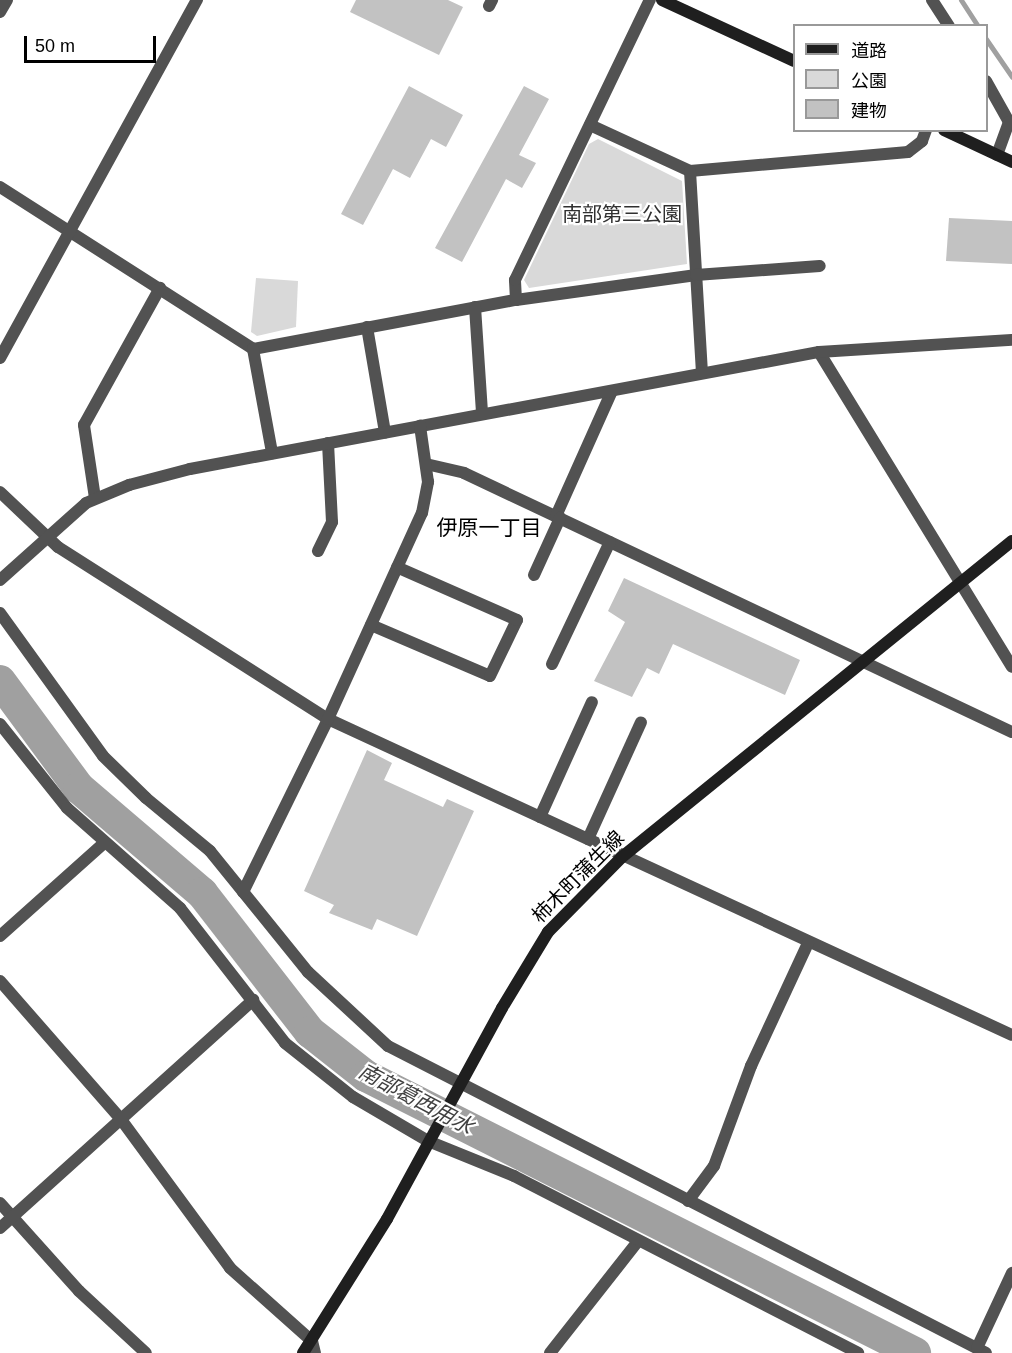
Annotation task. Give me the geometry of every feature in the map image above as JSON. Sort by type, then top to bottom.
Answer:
[{"type":"main road","points":[[662,0],[793,60]]},
{"type":"main road","points":[[948,132],[1012,162]]},
{"type":"main road","name":"柿木町蒲生線","points":[[303,1353],[313,1347],[458,1087],[548,932],[622,857],[1012,541]]},
{"type":"street","points":[[0,12],[7,0]]},
{"type":"street","points":[[0,358],[197,0]]},
{"type":"street","points":[[516,300],[514,280],[650,0]]},
{"type":"street","points":[[932,0],[948,24]]},
{"type":"street","points":[[988,83],[1009,122],[997,154]]},
{"type":"street","points":[[590,125],[690,171],[908,152],[922,141],[925,132]]},
{"type":"street","points":[[690,171],[702,372]]},
{"type":"street","points":[[0,187],[253,348],[516,300],[696,275],[820,266]]},
{"type":"street","points":[[95,498],[84,425],[160,288]]},
{"type":"street","points":[[475,307],[482,413]]},
{"type":"street","points":[[367,327],[385,432]]},
{"type":"street","points":[[0,580],[44,536],[95,498],[190,470],[482,413],[819,352],[1012,340]]},
{"type":"street","points":[[253,348],[272,453]]},
{"type":"street","points":[[819,352],[1012,667]]},
{"type":"street","points":[[534,575],[612,391]]},
{"type":"street","points":[[243,892],[328,719],[422,513],[428,482],[420,426]]},
{"type":"street","points":[[318,551],[332,522],[328,443]]},
{"type":"street","points":[[426,464],[464,473],[1012,732]]},
{"type":"street","points":[[0,492],[44,536],[328,719],[808,943],[1012,1035]]},
{"type":"street","points":[[552,664],[610,542]]},
{"type":"street","points":[[371,625],[490,676],[517,620],[397,567]]},
{"type":"street","points":[[0,613],[104,756],[146,798],[210,851],[308,972],[361,1023],[403,1055],[458,1087],[688,1201],[981,1351],[1012,1273]]},
{"type":"street","points":[[540,817],[592,702]]},
{"type":"street","points":[[588,839],[641,722]]},
{"type":"street","points":[[0,724],[40,778],[104,843],[180,908],[296,1054],[353,1097],[430,1137],[514,1176],[858,1353]]},
{"type":"street","points":[[0,936],[104,843]]},
{"type":"street","points":[[688,1201],[714,1166],[751,1066],[808,943]]},
{"type":"street","points":[[0,981],[120,1118],[230,1268],[313,1347]]},
{"type":"street","points":[[0,1228],[253,1000]]},
{"type":"street","points":[[0,1203],[79,1291],[146,1353]]},
{"type":"street","points":[[550,1353],[638,1241]]},
{"type":"green space","name":"南部第三公園","points":[[598,139],[682,181],[687,264],[529,288],[524,280],[589,144]]},
{"type":"green space","points":[[256,278],[298,281],[296,327],[257,336],[251,332]]},
{"type":"building","points":[[356,0],[448,0],[463,7],[439,55],[350,12]]},
{"type":"building","points":[[409,86],[463,115],[446,147],[431,139],[410,178],[393,169],[363,225],[341,214]]},
{"type":"building","points":[[524,86],[549,99],[519,155],[536,163],[522,188],[506,179],[462,262],[435,248]]},
{"type":"building","points":[[949,218],[1012,221],[1012,264],[946,261]]},
{"type":"building","points":[[624,578],[800,660],[785,695],[673,644],[659,674],[647,668],[632,697],[594,681],[625,622],[608,611]]},
{"type":"building","points":[[367,750],[392,763],[384,780],[443,807],[447,799],[474,811],[417,936],[377,919],[372,930],[329,913],[334,905],[304,891]]},
{"type":"waterway","points":[[961,0],[977,24]]},
{"type":"waterway","points":[[988,42],[1012,77]]},
{"type":"waterway","name":"南部葛西用水","points":[[0,681],[79,788],[202,893],[310,1032],[366,1076],[915,1353]]},
{"type":"district","name":"伊原一丁目","points":[[489,528]]}]
